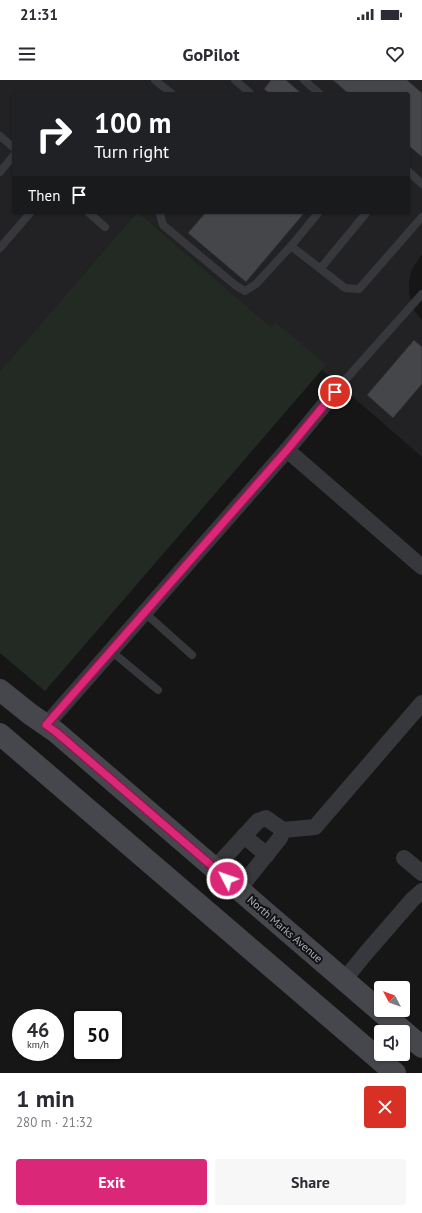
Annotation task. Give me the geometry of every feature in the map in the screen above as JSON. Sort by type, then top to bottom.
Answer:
[{"type":"main road","name":"North Marks Avenue","points":[[0,690],[56,732],[215,868],[344,980],[390,1025]]},
{"type":"main road","points":[[0,734],[374,1046]]},
{"type":"main road","name":"North Marks Avenue","points":[[410,1039],[422,1047]]},
{"type":"main road","points":[[386,1061],[395,1073]]},
{"type":"street","points":[[46,725],[287,450],[335,392]]},
{"type":"street","points":[[287,450],[422,567]]},
{"type":"street","points":[[215,868],[258,821],[266,818],[283,830],[315,827],[422,703]]},
{"type":"street","points":[[239,889],[280,838],[283,830]]},
{"type":"street","points":[[244,836],[267,855]]},
{"type":"street","points":[[404,858],[422,873]]},
{"type":"street","points":[[344,980],[412,900],[422,892]]},
{"type":"lane","points":[[155,80],[170,92]]},
{"type":"lane","points":[[235,80],[249,92]]},
{"type":"lane","points":[[304,80],[318,92]]},
{"type":"lane","points":[[0,136],[12,146]]},
{"type":"lane","points":[[0,172],[12,157]]},
{"type":"lane","points":[[410,173],[422,184]]},
{"type":"lane","points":[[0,248],[29,214]]},
{"type":"lane","points":[[90,214],[105,227]]},
{"type":"lane","points":[[160,214],[163,225],[235,285],[245,291],[256,284],[291,246],[317,214]]},
{"type":"lane","points":[[320,269],[365,214]]},
{"type":"lane","points":[[291,246],[345,288],[359,289],[422,217]]},
{"type":"lane","points":[[346,379],[422,294]]},
{"type":"lane","points":[[145,613],[192,655]]},
{"type":"lane","points":[[111,651],[158,690]]},
{"type":"shaded area","points":[[0,80],[422,80],[422,254],[412,269],[409,281],[409,293],[412,305],[422,320],[422,457],[322,370],[277,322],[271,327],[140,214],[410,214],[410,92],[12,92],[12,214],[135,214],[0,371]]},
{"type":"shaded area","points":[[135,214],[140,214],[271,327],[276,322],[326,365],[45,691],[0,653],[0,371]]},
{"type":"building","points":[[271,80],[286,80],[300,92],[268,92],[264,89]]},
{"type":"building","points":[[333,80],[407,80],[422,93],[422,157],[410,147],[410,92],[347,92]]},
{"type":"building","points":[[204,214],[303,214],[246,282],[188,233]]},
{"type":"building","points":[[414,340],[422,347],[422,384],[393,418],[367,395]]},
{"type":"route","points":[[227,879],[46,725],[287,450],[335,392]]}]
